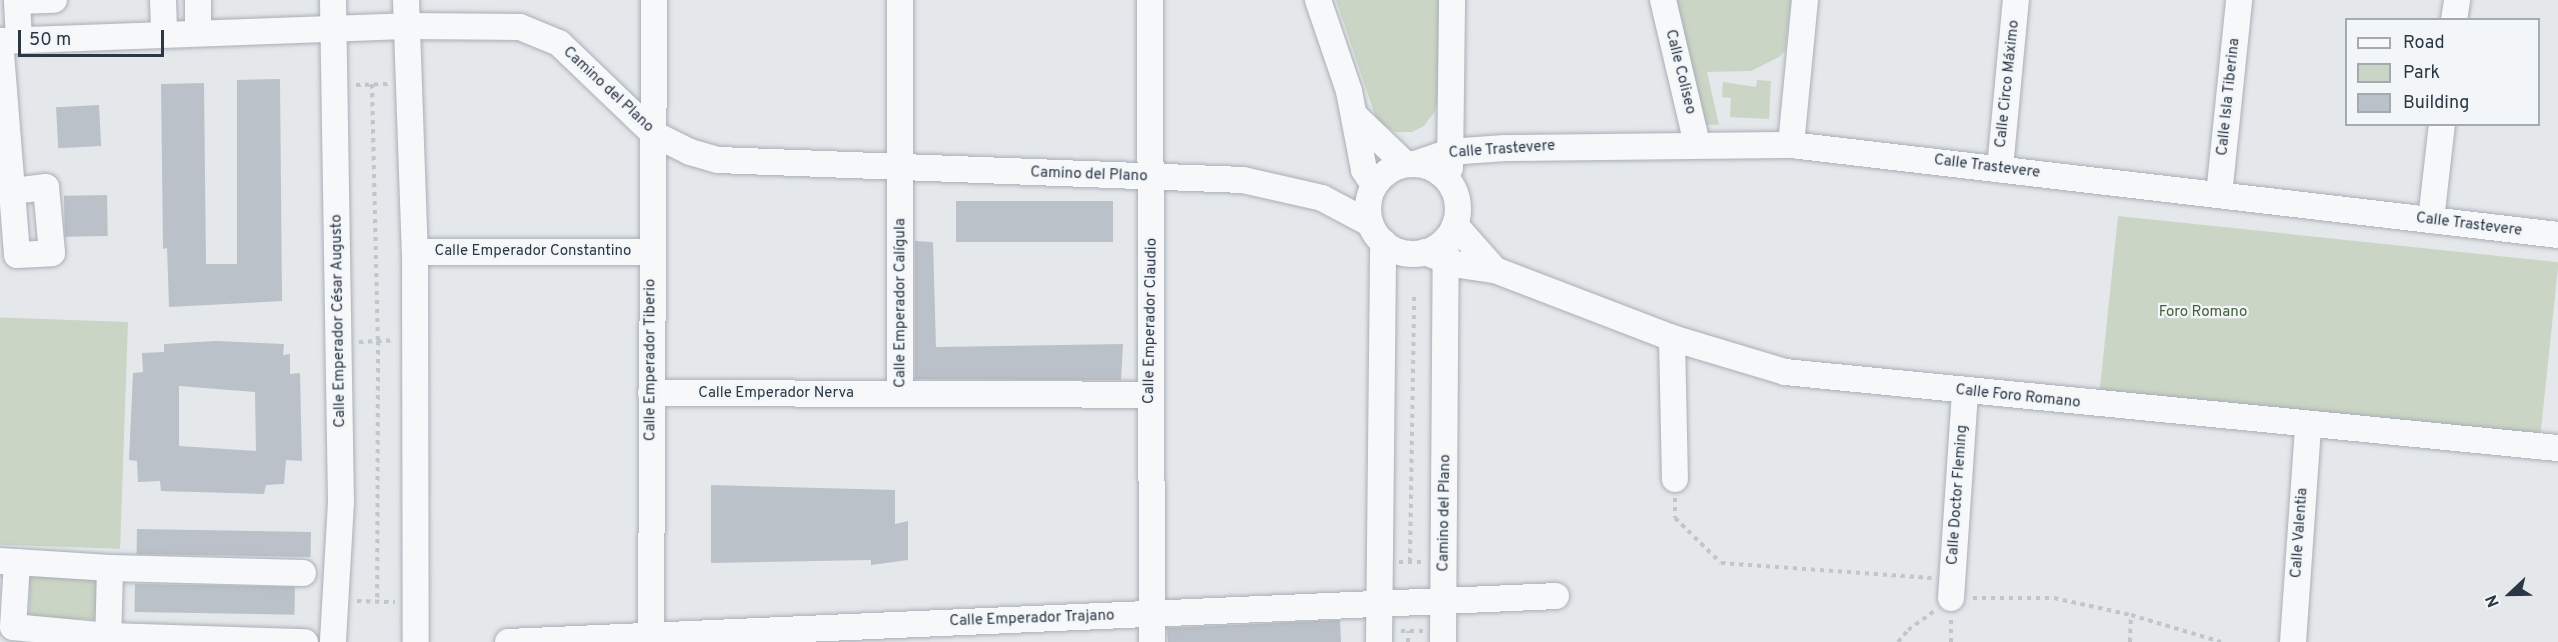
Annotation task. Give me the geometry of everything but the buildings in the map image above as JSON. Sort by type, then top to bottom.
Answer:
[{"type":"street","points":[[12,191],[6,41],[17,1],[54,0]]},
{"type":"street","points":[[163,0],[164,34]]},
{"type":"street","points":[[198,0],[198,33]]},
{"type":"street","name":"Calle Emperador César Augusto","points":[[333,0],[341,502],[333,642]]},
{"type":"street","points":[[406,0],[416,339],[416,642]]},
{"type":"street","name":"Calle Emperador Tiberio","points":[[651,639],[651,252],[654,0]]},
{"type":"street","name":"Calle Emperador Calígula","points":[[900,0],[900,394],[1149,395]]},
{"type":"street","name":"Calle Emperador Claudio","points":[[1150,0],[1154,177],[1149,395],[1152,642]]},
{"type":"street","points":[[1318,0],[1355,116],[1364,170],[1374,186]]},
{"type":"street","points":[[1377,233],[1407,254],[1443,245],[1458,204],[1450,183],[1449,152],[1452,0]]},
{"type":"street","name":"Calle Coliseo","points":[[1663,0],[1697,144]]},
{"type":"street","points":[[1791,145],[1805,0]]},
{"type":"street","name":"Calle Circo Máximo","points":[[2000,168],[2016,0]]},
{"type":"street","name":"Calle Isla Tiberina","points":[[2219,195],[2239,0]]},
{"type":"street","points":[[2454,18],[2457,0]]},
{"type":"street","name":"Camino del Plano","points":[[6,41],[406,26],[520,27],[559,43],[654,134],[690,152],[718,160],[1243,180],[1322,198],[1377,233]]},
{"type":"street","points":[[602,82],[622,88],[654,79]]},
{"type":"street","points":[[1355,116],[1410,164],[1434,169],[1450,183]]},
{"type":"street","points":[[2431,220],[2442,126]]},
{"type":"street","name":"Calle Trastevere","points":[[1410,164],[1449,152],[1697,144],[1791,145],[2558,235]]},
{"type":"street","points":[[1379,636],[1383,296],[1377,233],[1368,205],[1374,186],[1388,171],[1410,164]]},
{"type":"street","name":"Camino del Plano","points":[[1322,198],[1374,186]]},
{"type":"street","name":"Camino del Plano","points":[[1443,245],[1447,299],[1443,637]]},
{"type":"street","name":"Calle Foro Romano","points":[[1443,245],[1495,270],[1672,338],[1785,372],[1965,392],[2558,448]]},
{"type":"street","name":"Calle Foro Romano","points":[[1443,245],[1495,270]]},
{"type":"street","name":"Calle Emperador Constantino","points":[[414,252],[651,252]]},
{"type":"street","points":[[1672,338],[1675,479]]},
{"type":"street","name":"Calle Doctor Fleming","points":[[1952,589],[1965,392]]},
{"type":"street","name":"Calle Emperador Nerva","points":[[651,393],[900,394]]},
{"type":"street","name":"Calle Valentia","points":[[2293,642],[2308,425]]},
{"type":"street","points":[[303,573],[110,568],[9,562],[13,627],[108,639],[305,642]]},
{"type":"street","points":[[108,639],[110,568]]},
{"type":"street","name":"Calle Emperador Trajano","points":[[508,642],[906,633],[1380,601],[1556,596]]},
{"type":"path","points":[[372,84],[378,341],[377,602]]},
{"type":"path","points":[[335,85],[408,84]]},
{"type":"path","points":[[1383,296],[1447,299]]},
{"type":"path","points":[[1410,562],[1414,297]]},
{"type":"path","points":[[340,342],[416,339]]},
{"type":"path","points":[[1675,479],[1675,518],[1721,563],[2054,598],[2131,615],[2221,642]]},
{"type":"path","points":[[1380,562],[1444,562]]},
{"type":"path","points":[[1898,642],[1952,589]]},
{"type":"path","points":[[336,600],[416,603]]},
{"type":"path","points":[[2130,642],[2131,615]]},
{"type":"path","points":[[1408,631],[1408,642]]},
{"type":"path","points":[[1379,636],[1408,631],[1443,637]]},
{"type":"green space","points":[[1336,0],[1439,0],[1441,88],[1435,111],[1424,126],[1412,132],[1395,132],[1377,121]]},
{"type":"green space","points":[[1667,0],[1791,0],[1785,51],[1779,57],[1751,71],[1707,72],[1719,125],[1695,124]]},
{"type":"green space","points":[[1757,80],[1771,81],[1769,119],[1730,117],[1731,98],[1722,97],[1723,82],[1756,87]]},
{"type":"green space","name":"Foro Romano","points":[[2118,216],[2558,262],[2540,438],[2099,392]]},
{"type":"green space","points":[[0,318],[128,322],[120,549],[0,545]]},
{"type":"green space","points":[[30,574],[100,575],[99,619],[29,618]]}]
